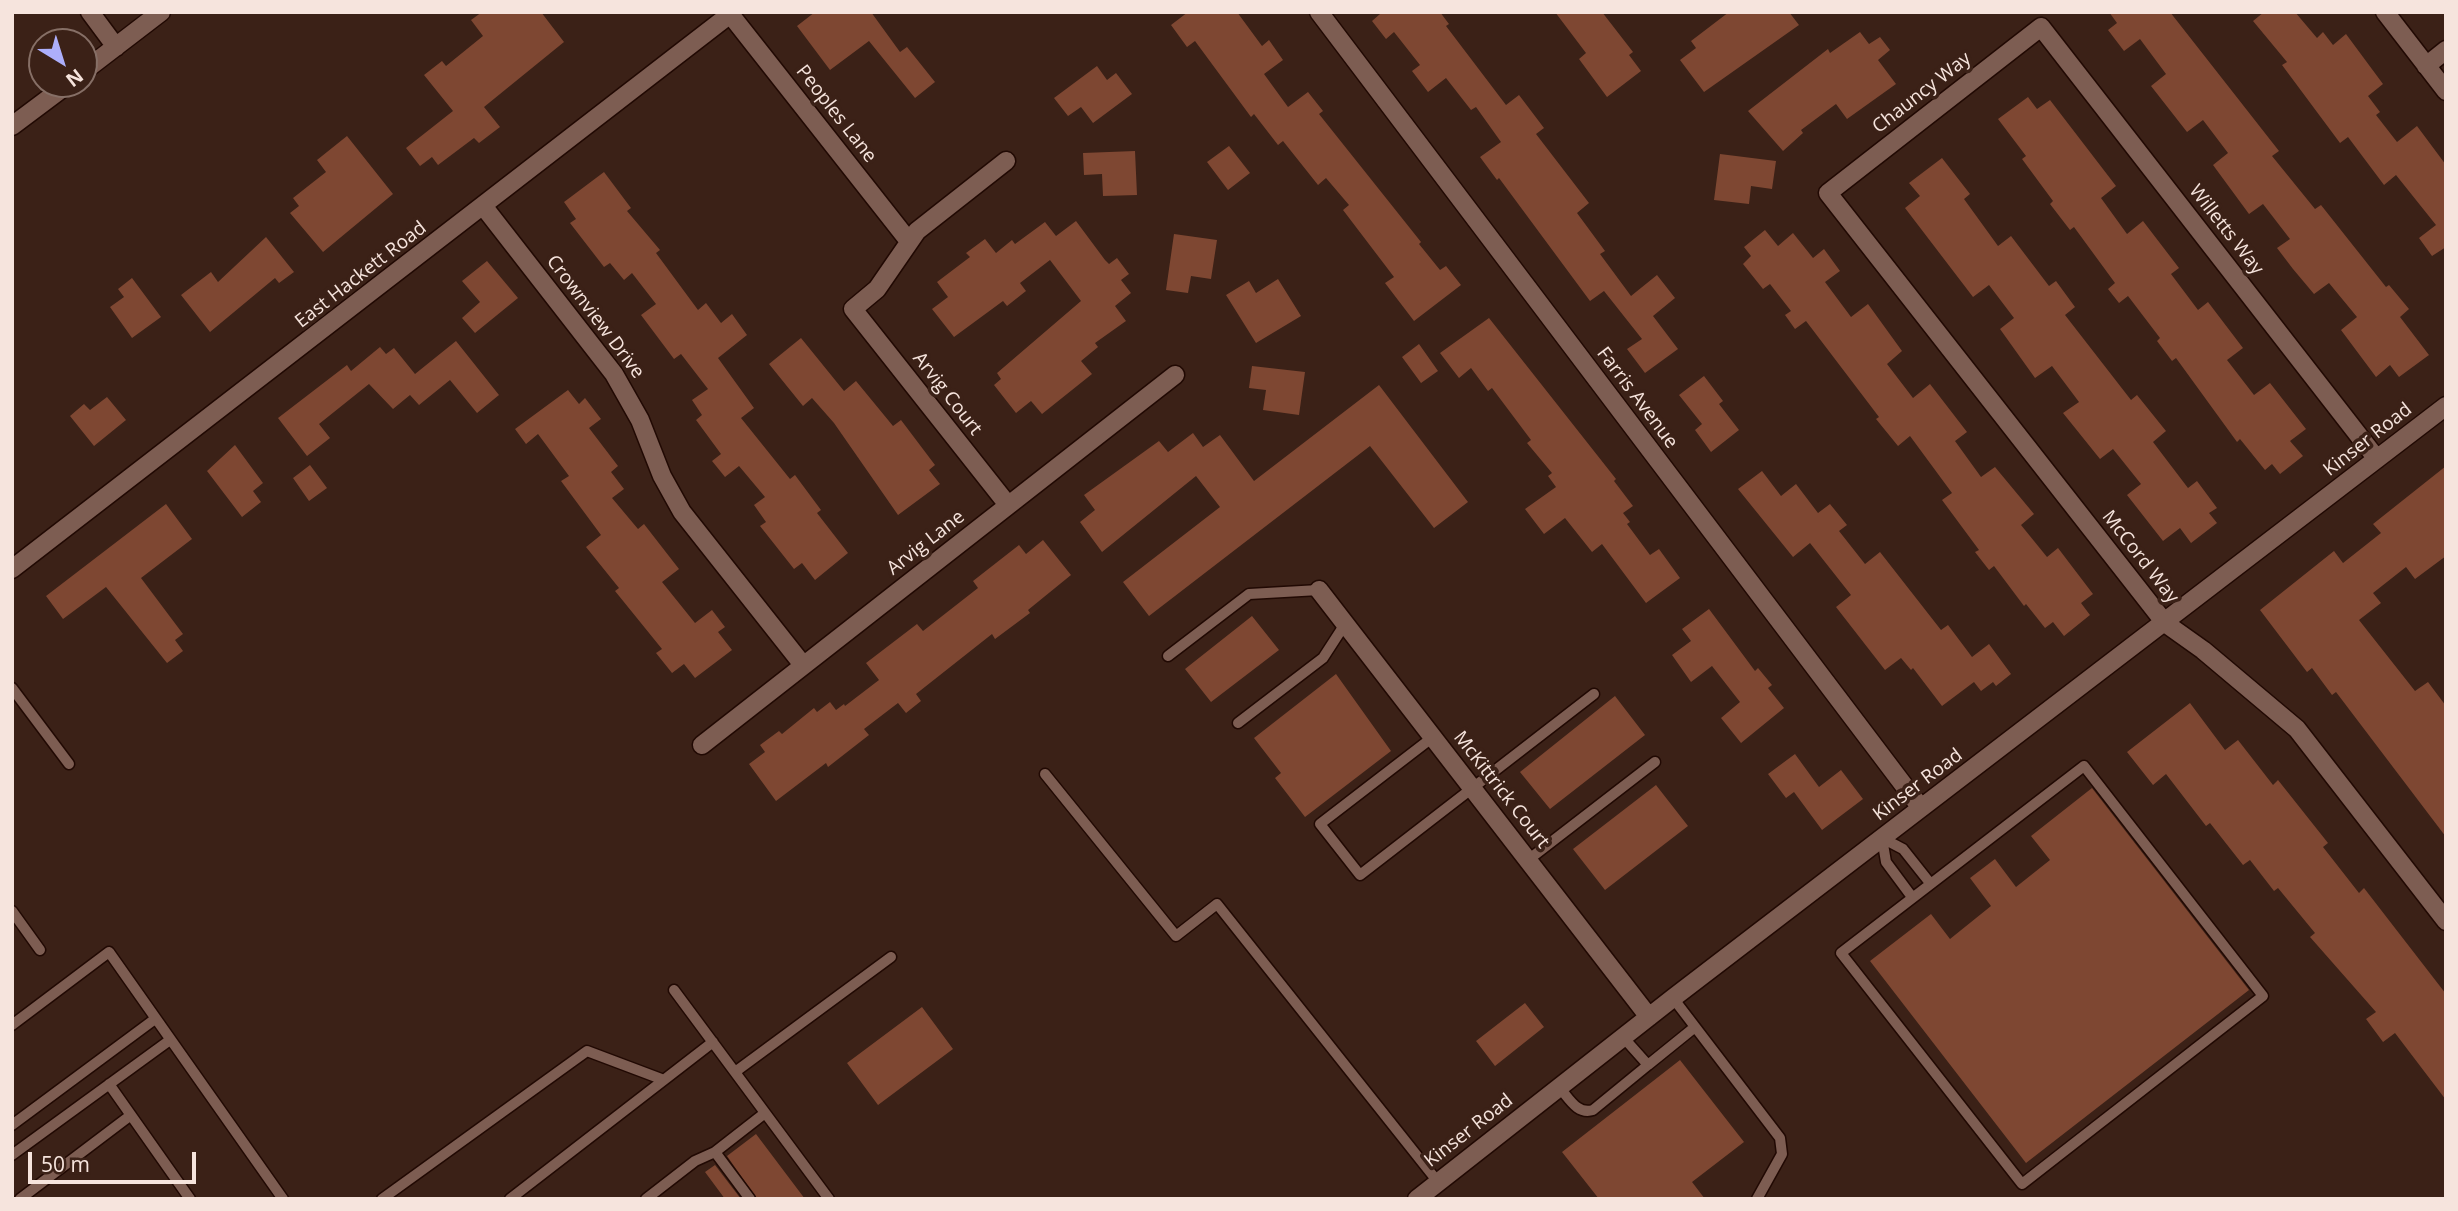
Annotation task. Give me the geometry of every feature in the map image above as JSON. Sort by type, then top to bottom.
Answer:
[{"type":"street","points":[[90,12],[116,47]]},
{"type":"street","points":[[98,60],[161,12]]},
{"type":"street","name":"Farris Avenue","points":[[1319,12],[1921,808]]},
{"type":"street","points":[[2385,12],[2446,91]]},
{"type":"street","name":"East Hackett Road","points":[[12,569],[732,13]]},
{"type":"street","name":"Peoples Lane","points":[[732,13],[908,240]]},
{"type":"street","name":"Chauncy Way","points":[[1828,193],[2041,27]]},
{"type":"street","name":"Willetts Way","points":[[2041,27],[2377,459]]},
{"type":"street","points":[[2426,66],[2446,50]]},
{"type":"street","points":[[12,126],[49,98]]},
{"type":"street","points":[[908,240],[1006,161]]},
{"type":"street","name":"McCord Way","points":[[1828,193],[2165,623],[2203,650],[2297,729],[2446,921]]},
{"type":"street","name":"Crownview Drive","points":[[484,207],[620,382],[681,512],[803,666]]},
{"type":"street","name":"Arvig Court","points":[[908,240],[877,289],[853,309],[1008,505]]},
{"type":"street","name":"Arvig Lane","points":[[702,745],[1175,375]]},
{"type":"street","name":"Kinser Road","points":[[1417,1199],[1673,998],[2446,406]]},
{"type":"street","name":"McKittrick Court","points":[[1319,590],[1649,1017]]},
{"type":"lane","points":[[1168,656],[1249,594],[1319,590]]},
{"type":"lane","points":[[1238,723],[1323,658],[1345,624]]},
{"type":"lane","points":[[12,688],[69,764]]},
{"type":"lane","points":[[1433,737],[1320,824],[1360,875],[1594,694]]},
{"type":"lane","points":[[1528,860],[1656,762]]},
{"type":"lane","points":[[2084,766],[2263,996],[2022,1184],[1841,953],[1912,897],[2084,766]]},
{"type":"lane","points":[[1045,774],[1176,936],[1217,904],[1438,1182]]},
{"type":"lane","points":[[1882,838],[1903,849],[1930,883]]},
{"type":"lane","points":[[1882,838],[1886,862],[1912,897]]},
{"type":"lane","points":[[12,911],[40,950]]},
{"type":"lane","points":[[12,1024],[108,952],[283,1199]]},
{"type":"lane","points":[[735,1072],[891,957]]},
{"type":"lane","points":[[674,990],[829,1199]]},
{"type":"lane","points":[[1673,998],[1780,1138],[1782,1154],[1757,1199]]},
{"type":"lane","points":[[12,1125],[155,1019]]},
{"type":"lane","points":[[1559,1087],[1577,1108],[1586,1112],[1593,1110],[1695,1027]]},
{"type":"lane","points":[[1623,1037],[1648,1065]]},
{"type":"lane","points":[[12,1155],[170,1040]]},
{"type":"lane","points":[[510,1199],[713,1042]]},
{"type":"lane","points":[[382,1199],[587,1051],[664,1080]]},
{"type":"lane","points":[[109,1084],[190,1199]]},
{"type":"lane","points":[[646,1199],[695,1161],[715,1152],[765,1113]]},
{"type":"lane","points":[[20,1199],[131,1115]]},
{"type":"lane","points":[[715,1152],[750,1199]]},
{"type":"building","points":[[482,12],[541,12],[564,42],[484,107],[500,127],[479,143],[474,138],[438,165],[432,157],[420,166],[406,148],[453,111],[424,75],[442,61],[446,66],[483,36],[471,20]]},
{"type":"building","points":[[815,12],[871,12],[900,52],[907,47],[935,82],[915,98],[869,41],[830,70],[797,26]]},
{"type":"building","points":[[1188,12],[1237,12],[1262,46],[1269,40],[1283,60],[1264,74],[1288,107],[1308,92],[1323,111],[1319,114],[1421,242],[1419,244],[1440,270],[1446,266],[1461,285],[1414,321],[1385,283],[1394,277],[1343,210],[1349,205],[1326,178],[1318,185],[1283,141],[1278,145],[1254,114],[1251,117],[1195,41],[1187,47],[1171,25]]},
{"type":"building","points":[[1379,12],[1440,12],[1449,24],[1446,26],[1506,105],[1519,95],[1544,128],[1536,134],[1589,203],[1577,213],[1605,251],[1600,254],[1631,296],[1657,275],[1675,298],[1653,316],[1678,349],[1645,373],[1627,349],[1642,339],[1604,291],[1590,301],[1499,178],[1497,180],[1480,157],[1501,142],[1476,107],[1471,110],[1446,78],[1428,92],[1412,71],[1420,65],[1394,32],[1386,39],[1372,21]]},
{"type":"building","points":[[1555,12],[1602,12],[1633,52],[1629,55],[1641,71],[1607,97],[1579,59],[1586,53]]},
{"type":"building","points":[[1729,12],[1789,12],[1799,25],[1704,92],[1680,60],[1696,48],[1691,41]]},
{"type":"building","points":[[2109,12],[2170,12],[2279,151],[2272,156],[2315,209],[2321,205],[2386,287],[2389,285],[2409,309],[2400,317],[2429,355],[2399,377],[2390,365],[2376,377],[2341,330],[2357,317],[2329,283],[2314,294],[2293,269],[2277,248],[2290,239],[2263,204],[2249,214],[2213,165],[2228,153],[2203,120],[2187,132],[2151,86],[2166,74],[2140,39],[2124,51],[2108,30],[2117,23]]},
{"type":"building","points":[[2264,12],[2295,12],[2317,38],[2323,32],[2333,45],[2346,34],[2383,84],[2368,96],[2380,112],[2376,115],[2397,142],[2417,126],[2446,165],[2446,247],[2432,256],[2419,238],[2436,225],[2396,175],[2384,185],[2348,137],[2340,143],[2282,65],[2287,62],[2253,21]]},
{"type":"building","points":[[1860,32],[1869,44],[1880,37],[1890,50],[1878,60],[1896,84],[1847,119],[1836,104],[1801,130],[1803,133],[1783,151],[1748,111],[1828,49],[1830,53]]},
{"type":"building","points":[[1097,66],[1107,80],[1116,73],[1132,94],[1093,123],[1081,107],[1068,116],[1054,98]]},
{"type":"building","points":[[2028,97],[2037,109],[2050,100],[2116,186],[2101,198],[2127,234],[2143,221],[2179,268],[2171,274],[2198,310],[2208,302],[2243,348],[2227,360],[2254,395],[2270,383],[2306,429],[2290,441],[2303,456],[2280,474],[2272,464],[2265,470],[2240,439],[2237,442],[2176,358],[2172,361],[2157,341],[2160,338],[2128,296],[2119,303],[2108,289],[2115,283],[2074,227],[2070,230],[2050,204],[2053,201],[2022,159],[2026,156],[1998,119]]},
{"type":"building","points":[[347,136],[393,194],[323,252],[290,213],[299,206],[293,198],[326,172],[317,160]]},
{"type":"building","points":[[1229,146],[1250,173],[1228,190],[1207,162]]},
{"type":"building","points":[[1135,151],[1137,195],[1103,196],[1102,174],[1084,175],[1083,153]]},
{"type":"building","points":[[1720,154],[1776,161],[1772,189],[1751,186],[1749,204],[1714,200]]},
{"type":"building","points":[[1942,158],[1970,194],[1964,199],[1998,246],[2011,236],[2049,286],[2056,281],[2075,307],[2065,315],[2131,400],[2137,395],[2166,431],[2153,442],[2188,488],[2197,481],[2217,508],[2209,513],[2217,523],[2191,543],[2180,528],[2163,541],[2127,495],[2141,484],[2113,449],[2100,459],[2063,413],[2079,402],[2052,366],[2035,378],[2000,329],[2014,318],[1989,285],[1973,297],[1905,208],[1920,196],[1909,183]]},
{"type":"building","points":[[604,172],[631,208],[627,211],[660,250],[656,253],[698,310],[706,303],[721,323],[732,314],[747,335],[718,358],[754,408],[741,418],[790,479],[795,475],[821,510],[817,513],[848,553],[815,580],[802,563],[794,569],[760,526],[766,522],[754,505],[765,497],[739,466],[725,477],[712,461],[721,454],[696,420],[702,415],[692,400],[708,389],[681,354],[674,359],[641,315],[656,304],[632,273],[624,280],[610,263],[604,267],[570,223],[576,219],[564,202]]},
{"type":"building","points":[[1076,221],[1109,264],[1117,258],[1129,274],[1121,280],[1131,293],[1115,306],[1126,321],[1095,343],[1098,347],[1081,361],[1092,374],[1042,414],[1031,401],[1016,413],[994,385],[1001,379],[997,373],[1081,301],[1050,260],[1020,283],[1026,291],[1007,306],[1003,301],[954,337],[932,309],[948,297],[937,282],[970,257],[966,253],[985,239],[996,253],[1012,240],[1015,244],[1045,222],[1056,236]]},
{"type":"building","points":[[1765,230],[1778,246],[1793,233],[1813,258],[1824,249],[1840,271],[1825,282],[1851,317],[1868,304],[1902,351],[1887,364],[1913,398],[1930,384],[1967,432],[1955,441],[1981,477],[1995,467],[2034,514],[2021,525],[2047,557],[2058,548],[2093,594],[2081,603],[2090,615],[2064,636],[2053,622],[2045,628],[2026,604],[2024,606],[1994,566],[1989,570],[1975,552],[1979,550],[1942,500],[1952,493],[1910,436],[1898,446],[1806,321],[1795,329],[1785,315],[1791,311],[1770,284],[1763,289],[1743,264],[1751,256],[1744,247]]},
{"type":"building","points":[[1174,234],[1217,240],[1211,279],[1191,276],[1188,293],[1166,290]]},
{"type":"building","points":[[266,237],[294,272],[279,283],[275,278],[210,332],[181,295],[211,272],[218,282]]},
{"type":"building","points":[[487,261],[518,298],[475,333],[462,318],[480,302],[462,281]]},
{"type":"building","points":[[132,278],[161,317],[132,338],[110,307],[124,297],[118,289]]},
{"type":"building","points":[[1278,279],[1301,316],[1256,343],[1226,295],[1249,281],[1256,293]]},
{"type":"building","points":[[1489,318],[1616,479],[1614,481],[1633,506],[1623,513],[1630,522],[1627,524],[1650,555],[1659,549],[1680,578],[1646,603],[1602,544],[1592,552],[1565,518],[1544,534],[1525,509],[1556,487],[1548,476],[1552,473],[1527,443],[1531,440],[1492,388],[1488,391],[1471,368],[1459,378],[1440,353]]},
{"type":"building","points":[[801,338],[844,391],[856,381],[893,426],[901,420],[935,465],[929,470],[940,484],[898,515],[834,423],[812,398],[803,406],[769,364]]},
{"type":"building","points":[[456,341],[499,395],[477,413],[450,380],[419,405],[410,395],[393,409],[369,384],[319,424],[330,438],[307,456],[278,418],[347,365],[351,371],[380,347],[386,354],[394,348],[415,374]]},
{"type":"building","points":[[1419,344],[1438,371],[1421,383],[1402,357]]},
{"type":"building","points":[[1252,366],[1305,372],[1299,415],[1263,410],[1266,390],[1249,388]]},
{"type":"building","points":[[1704,376],[1723,401],[1719,404],[1739,430],[1711,452],[1695,430],[1702,424],[1679,395]]},
{"type":"building","points":[[1379,385],[1468,502],[1434,528],[1370,446],[1149,616],[1123,582],[1220,507],[1196,476],[1102,552],[1080,522],[1095,510],[1084,495],[1159,441],[1168,452],[1193,433],[1203,447],[1220,435],[1254,481]]},
{"type":"building","points":[[568,390],[579,404],[585,398],[601,419],[589,428],[618,466],[611,472],[624,489],[612,498],[638,529],[644,524],[679,569],[662,582],[695,623],[712,610],[725,627],[718,632],[732,650],[695,678],[684,664],[672,673],[656,653],[662,649],[615,591],[619,588],[586,547],[601,535],[561,481],[569,476],[538,434],[526,444],[515,429]]},
{"type":"building","points":[[107,397],[126,420],[94,446],[70,416],[84,404],[90,410]]},
{"type":"building","points":[[235,445],[263,483],[253,491],[261,502],[242,517],[207,471]]},
{"type":"building","points":[[310,465],[327,488],[309,501],[293,478]]},
{"type":"building","points":[[2446,466],[2446,556],[2415,579],[2406,567],[2373,593],[2381,603],[2359,620],[2415,691],[2428,682],[2446,706],[2446,837],[2336,692],[2332,695],[2312,668],[2307,672],[2260,610],[2334,551],[2343,563],[2381,533],[2373,524]]},
{"type":"building","points":[[1762,471],[1781,496],[1796,484],[1818,513],[1830,504],[1847,525],[1839,531],[1865,564],[1880,552],[1941,630],[1948,625],[1972,657],[1989,644],[2011,674],[1996,686],[1993,682],[1981,691],[1974,682],[1942,706],[1913,668],[1911,670],[1901,658],[1885,670],[1836,607],[1851,595],[1810,543],[1793,557],[1738,489]]},
{"type":"building","points":[[166,504],[192,539],[141,578],[183,634],[175,640],[183,651],[167,663],[106,587],[63,619],[46,596]]},
{"type":"building","points":[[1043,540],[1071,575],[1028,610],[1030,613],[995,639],[992,634],[916,694],[921,701],[906,713],[898,703],[864,729],[869,735],[828,767],[826,763],[776,801],[749,764],[765,752],[760,745],[779,731],[782,734],[814,708],[817,712],[830,702],[836,710],[844,704],[845,706],[879,680],[866,663],[917,624],[923,631],[978,588],[973,581],[1019,545],[1026,554]]},
{"type":"building","points":[[1709,609],[1755,671],[1758,668],[1772,685],[1768,688],[1784,708],[1741,743],[1721,718],[1740,702],[1712,666],[1691,682],[1672,655],[1691,641],[1682,629]]},
{"type":"building","points":[[1252,616],[1279,650],[1211,702],[1185,669]]},
{"type":"building","points":[[1336,674],[1391,751],[1305,817],[1275,778],[1281,773],[1254,738]]},
{"type":"building","points":[[1615,696],[1645,735],[1550,809],[1520,772]]},
{"type":"building","points":[[2190,703],[2225,750],[2238,740],[2273,785],[2278,780],[2328,843],[2323,847],[2359,893],[2364,888],[2446,994],[2446,1100],[2395,1033],[2383,1042],[2366,1019],[2376,1012],[2310,937],[2315,933],[2278,888],[2274,891],[2250,860],[2243,865],[2210,823],[2206,826],[2166,774],[2153,785],[2127,752]]},
{"type":"building","points":[[1795,754],[1819,787],[1841,770],[1863,799],[1822,830],[1794,792],[1786,798],[1768,774]]},
{"type":"building","points":[[1656,785],[1688,826],[1605,890],[1573,849]]},
{"type":"building","points":[[2092,788],[2249,990],[2026,1163],[1870,961],[1931,914],[1950,939],[1991,906],[1970,878],[1995,859],[2016,887],[2050,860],[2031,836]]},
{"type":"building","points":[[1525,1003],[1544,1027],[1495,1066],[1476,1041]]},
{"type":"building","points":[[922,1007],[953,1049],[878,1105],[847,1063]]},
{"type":"building","points":[[1680,1060],[1744,1142],[1692,1182],[1705,1199],[1599,1199],[1562,1152]]},
{"type":"building","points":[[756,1134],[805,1199],[757,1199],[727,1156]]},
{"type":"building","points":[[715,1165],[741,1199],[725,1199],[705,1172]]}]
